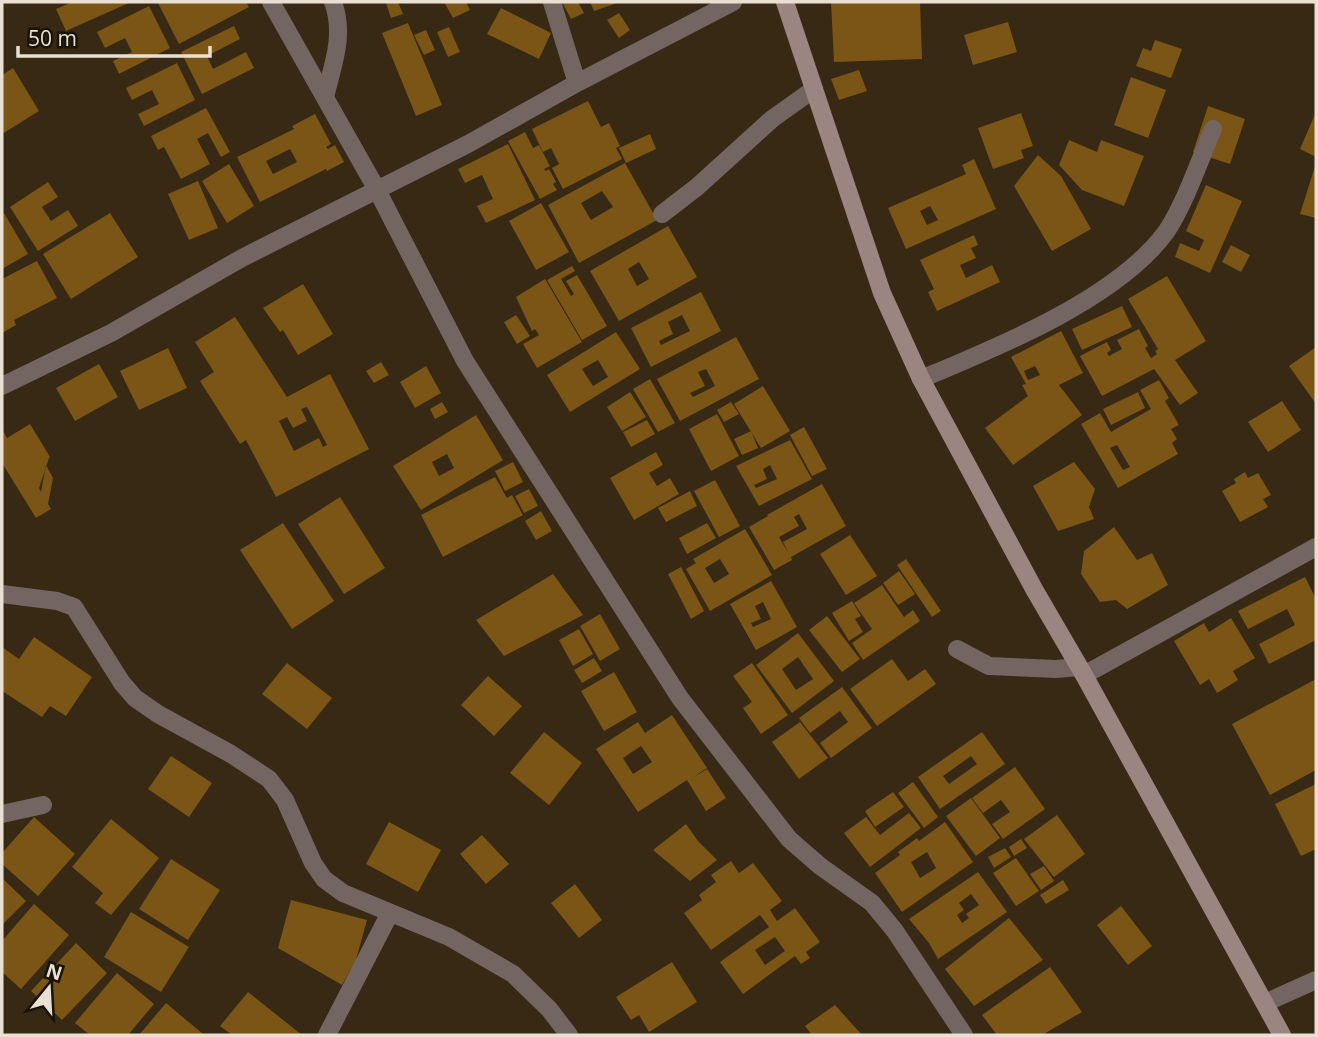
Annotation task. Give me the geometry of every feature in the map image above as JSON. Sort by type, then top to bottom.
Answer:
[{"type":"street","points":[[271,2],[376,188],[465,361],[680,698],[789,839],[820,866],[872,903],[895,931],[964,1035]]},
{"type":"street","points":[[325,97],[340,38],[338,15],[333,2]]},
{"type":"street","points":[[552,2],[577,83]]},
{"type":"street","points":[[2,386],[111,333],[242,258],[376,188],[468,144],[577,83],[733,2]]},
{"type":"street","points":[[785,2],[882,293],[921,379],[1034,590],[1082,671],[1282,1035]]},
{"type":"street","points":[[662,214],[697,187],[772,119],[814,89]]},
{"type":"street","points":[[921,379],[999,347],[1098,293],[1134,265],[1166,231],[1213,129]]},
{"type":"street","points":[[957,649],[989,666],[1082,671],[1316,547]]},
{"type":"street","points":[[2,594],[57,601],[74,607],[122,683],[135,698],[269,779],[285,800],[313,863],[324,879],[343,893],[449,937],[513,974],[549,1009],[569,1035]]},
{"type":"street","points":[[2,814],[43,805]]},
{"type":"street","points":[[327,1035],[390,913]]},
{"type":"street","points":[[1265,1003],[1316,980]]},
{"type":"building","points":[[72,2],[131,2],[66,31],[56,9]]},
{"type":"building","points":[[246,2],[249,7],[179,44],[158,3]]},
{"type":"building","points":[[398,2],[403,14],[391,18],[386,3]]},
{"type":"building","points":[[444,2],[466,2],[470,10],[453,18]]},
{"type":"building","points":[[562,2],[578,2],[584,13],[571,19]]},
{"type":"building","points":[[590,2],[620,2],[594,11]]},
{"type":"building","points":[[831,2],[920,2],[922,59],[834,62]]},
{"type":"building","points":[[149,6],[170,48],[119,74],[113,61],[132,52],[125,38],[105,48],[97,32]]},
{"type":"building","points":[[501,8],[551,33],[539,59],[487,34]]},
{"type":"building","points":[[619,13],[630,30],[619,38],[607,20]]},
{"type":"building","points":[[1008,22],[1017,52],[973,65],[964,35]]},
{"type":"building","points":[[408,23],[442,105],[416,116],[382,33]]},
{"type":"building","points":[[234,26],[240,39],[207,56],[213,69],[246,52],[254,68],[202,94],[181,52]]},
{"type":"building","points":[[449,27],[460,52],[448,57],[437,32]]},
{"type":"building","points":[[426,30],[435,50],[424,55],[414,35]]},
{"type":"building","points":[[1155,40],[1182,49],[1171,78],[1136,66],[1143,48],[1151,51]]},
{"type":"building","points":[[177,63],[195,100],[144,126],[138,114],[159,104],[152,90],[132,100],[126,88]]},
{"type":"building","points":[[13,68],[39,111],[2,134],[2,75]]},
{"type":"building","points":[[859,70],[867,91],[839,100],[831,79]]},
{"type":"building","points":[[1131,77],[1166,90],[1148,138],[1114,125]]},
{"type":"building","points":[[588,101],[601,127],[609,123],[620,146],[616,148],[622,159],[563,189],[552,168],[559,164],[551,148],[543,152],[532,129]]},
{"type":"building","points":[[1208,106],[1245,119],[1230,164],[1193,152]]},
{"type":"building","points":[[206,108],[230,152],[221,157],[208,133],[197,139],[210,164],[181,179],[164,147],[158,150],[151,136]]},
{"type":"building","points":[[1316,112],[1316,157],[1300,149]]},
{"type":"building","points":[[1021,113],[1033,146],[1021,150],[1024,158],[993,169],[978,128]]},
{"type":"building","points":[[315,114],[331,144],[326,147],[328,149],[335,145],[344,162],[260,202],[237,157],[294,129],[292,126]],"holes":[[[290,149],[297,162],[273,174],[266,161]]]},
{"type":"building","points":[[525,132],[533,148],[539,145],[550,166],[544,169],[549,169],[556,182],[553,184],[557,190],[540,199],[508,141]]},
{"type":"building","points":[[650,134],[656,149],[626,163],[619,148]]},
{"type":"building","points":[[1069,140],[1097,152],[1101,140],[1144,156],[1124,206],[1082,190],[1059,165]]},
{"type":"building","points":[[508,144],[535,200],[486,223],[477,206],[493,199],[482,175],[465,183],[458,169]]},
{"type":"building","points":[[1038,155],[1061,176],[1091,229],[1052,251],[1014,186]]},
{"type":"building","points":[[974,159],[996,209],[906,249],[888,208],[966,174],[962,165]],"holes":[[[930,206],[938,220],[927,225],[920,211]]]},
{"type":"building","points":[[625,163],[657,220],[579,263],[548,205]],"holes":[[[602,191],[613,207],[591,220],[581,203]]]},
{"type":"building","points":[[1316,163],[1316,218],[1300,214]]},
{"type":"building","points":[[229,164],[254,206],[227,223],[202,181]]},
{"type":"building","points":[[198,181],[218,228],[189,240],[168,194]]},
{"type":"building","points":[[48,182],[58,197],[42,207],[51,221],[68,210],[78,226],[38,251],[10,207]]},
{"type":"building","points":[[1206,185],[1242,201],[1210,273],[1175,257],[1180,243],[1199,251],[1204,240],[1186,231]]},
{"type":"building","points":[[541,203],[569,252],[536,270],[509,221]]},
{"type":"building","points":[[4,213],[28,254],[2,269],[2,214]]},
{"type":"building","points":[[110,213],[138,257],[71,299],[43,254]]},
{"type":"building","points":[[668,226],[697,277],[619,321],[590,271]],"holes":[[[639,262],[649,279],[637,286],[628,269]]]},
{"type":"building","points":[[974,235],[978,245],[971,248],[976,258],[960,265],[966,278],[992,265],[1000,282],[937,311],[928,292],[934,289],[920,260]]},
{"type":"building","points":[[1231,245],[1250,255],[1241,272],[1222,262]]},
{"type":"building","points":[[37,261],[57,298],[14,320],[16,325],[2,333],[2,279]]},
{"type":"building","points":[[572,266],[575,271],[561,279],[571,296],[574,294],[566,281],[577,275],[607,326],[582,340],[547,280]]},
{"type":"building","points":[[1167,276],[1206,341],[1175,360],[1198,393],[1180,405],[1154,369],[1102,396],[1080,356],[1107,342],[1111,350],[1107,353],[1109,356],[1122,349],[1117,340],[1139,329],[1151,358],[1157,354],[1155,351],[1158,349],[1128,299]]},
{"type":"building","points":[[545,279],[582,342],[537,368],[523,344],[539,335],[535,329],[532,331],[516,297]]},
{"type":"building","points":[[303,284],[333,334],[298,355],[283,330],[280,332],[263,308]]},
{"type":"building","points":[[701,292],[721,331],[651,367],[631,328]],"holes":[[[682,315],[690,331],[661,345],[659,341],[673,334],[668,322]]]},
{"type":"building","points":[[1122,306],[1132,327],[1082,350],[1072,329]]},
{"type":"building","points":[[516,315],[530,336],[517,344],[504,322]]},
{"type":"building","points":[[235,317],[287,397],[330,374],[369,449],[276,497],[246,440],[240,444],[200,381],[214,372],[195,342]],"holes":[[[307,407],[327,445],[323,447],[319,438],[294,451],[279,421],[287,417],[293,428],[307,421],[301,409]]]},
{"type":"building","points":[[1061,331],[1083,373],[1059,385],[1082,415],[1013,465],[985,428],[1028,396],[1022,385],[1026,384],[1011,357]],"holes":[[[1035,366],[1040,375],[1028,380],[1024,371]]]},
{"type":"building","points":[[616,332],[640,369],[570,412],[547,375]],"holes":[[[598,360],[608,377],[593,386],[582,369]]]},
{"type":"building","points":[[736,337],[759,379],[680,421],[657,379]],"holes":[[[706,369],[715,386],[693,397],[690,393],[705,386],[698,372]]]},
{"type":"building","points":[[1316,347],[1316,404],[1289,366]]},
{"type":"building","points":[[168,348],[187,388],[139,410],[120,371]]},
{"type":"building","points":[[381,362],[389,375],[374,383],[366,371]]},
{"type":"building","points":[[99,364],[118,397],[75,421],[56,388]]},
{"type":"building","points":[[426,366],[441,393],[415,408],[400,382]]},
{"type":"building","points":[[650,379],[675,423],[658,432],[633,389]]},
{"type":"building","points":[[1159,380],[1169,398],[1165,401],[1179,425],[1171,429],[1177,439],[1172,443],[1178,454],[1118,488],[1081,424],[1100,413],[1111,432],[1151,409],[1140,390]],"holes":[[[1117,445],[1130,467],[1123,470],[1110,448]]]},
{"type":"building","points":[[763,386],[790,431],[761,448],[734,404]]},
{"type":"building","points":[[630,392],[646,417],[622,431],[607,407]]},
{"type":"building","points":[[1138,392],[1145,408],[1111,425],[1103,409]]},
{"type":"building","points":[[1282,401],[1301,430],[1268,452],[1248,422]]},
{"type":"building","points":[[442,402],[448,412],[435,419],[430,409]]},
{"type":"building","points":[[731,402],[739,414],[724,422],[717,410]]},
{"type":"building","points":[[717,414],[739,456],[711,471],[689,429]]},
{"type":"building","points":[[476,415],[503,460],[421,510],[393,466]],"holes":[[[447,454],[454,468],[439,476],[432,462]]]},
{"type":"building","points":[[647,420],[655,434],[631,447],[623,432]]},
{"type":"building","points":[[30,424],[50,457],[46,466],[53,478],[48,504],[51,509],[36,518],[2,463],[2,429],[7,438]]},
{"type":"building","points":[[804,427],[827,469],[812,476],[790,435]]},
{"type":"building","points":[[751,431],[758,448],[742,455],[734,439]]},
{"type":"building","points":[[790,440],[812,479],[759,506],[736,466]],"holes":[[[770,465],[777,479],[756,488],[754,485],[767,479],[763,469]]]},
{"type":"building","points":[[656,452],[663,465],[649,473],[657,486],[670,478],[679,494],[634,520],[610,478]]},
{"type":"building","points":[[513,462],[523,482],[505,491],[495,471]]},
{"type":"building","points":[[1074,462],[1095,489],[1089,507],[1094,519],[1058,531],[1033,486]]},
{"type":"building","points":[[1245,472],[1248,478],[1258,473],[1271,495],[1263,499],[1268,507],[1240,522],[1222,491],[1236,483],[1234,479]]},
{"type":"building","points":[[495,477],[507,498],[512,495],[523,515],[443,557],[421,515]]},
{"type":"building","points":[[715,480],[740,526],[719,537],[694,491]]},
{"type":"building","points":[[822,484],[846,526],[791,557],[792,560],[774,570],[749,527]],"holes":[[[799,514],[807,529],[783,542],[789,554],[779,537],[799,526],[794,517]]]},
{"type":"building","points":[[529,489],[538,506],[524,513],[515,496]]},
{"type":"building","points":[[690,491],[697,506],[666,522],[658,508]]},
{"type":"building","points":[[340,497],[385,568],[344,594],[298,524]]},
{"type":"building","points":[[541,511],[552,531],[536,540],[525,521]]},
{"type":"building","points":[[283,523],[334,601],[292,629],[240,550]]},
{"type":"building","points":[[707,523],[716,538],[687,554],[679,538]]},
{"type":"building","points":[[1114,527],[1137,560],[1152,553],[1168,585],[1127,609],[1116,600],[1100,602],[1081,574],[1084,551]]},
{"type":"building","points":[[745,529],[772,575],[710,611],[686,569],[696,563],[693,559]],"holes":[[[720,559],[729,574],[714,583],[705,568]]]},
{"type":"building","points":[[850,535],[877,576],[846,595],[820,554]]},
{"type":"building","points":[[906,559],[941,611],[932,617],[897,565]]},
{"type":"building","points":[[681,567],[704,611],[691,619],[668,574]]},
{"type":"building","points":[[899,571],[915,594],[898,605],[883,583]]},
{"type":"building","points":[[553,574],[583,615],[504,656],[476,620]]},
{"type":"building","points":[[1305,577],[1316,599],[1316,640],[1269,664],[1259,644],[1295,625],[1287,609],[1248,629],[1238,611]]},
{"type":"building","points":[[771,581],[797,627],[756,650],[730,604]],"holes":[[[763,602],[771,619],[753,627],[751,623],[761,619],[755,606]]]},
{"type":"building","points":[[882,585],[904,617],[913,610],[920,621],[863,660],[852,643],[872,629],[854,603]]},
{"type":"building","points":[[852,601],[861,616],[855,619],[863,632],[849,641],[832,613]]},
{"type":"building","points":[[600,614],[620,649],[600,661],[580,626]]},
{"type":"building","points":[[827,616],[860,659],[842,672],[809,630]]},
{"type":"building","points":[[1231,618],[1255,658],[1233,671],[1238,680],[1217,693],[1209,679],[1200,685],[1174,641],[1204,623],[1209,632]]},
{"type":"building","points":[[579,629],[593,654],[573,666],[559,640]]},
{"type":"building","points":[[798,633],[834,681],[792,713],[756,665]],"holes":[[[798,657],[813,679],[796,690],[782,669]]]},
{"type":"building","points":[[34,637],[92,677],[66,716],[50,706],[42,717],[2,691],[2,647],[19,659]]},
{"type":"building","points":[[594,658],[602,671],[582,683],[574,670]]},
{"type":"building","points":[[892,659],[908,681],[925,669],[936,684],[877,726],[850,689]]},
{"type":"building","points":[[287,663],[332,698],[307,729],[262,694]]},
{"type":"building","points":[[752,663],[788,715],[761,734],[743,708],[752,702],[733,676]]},
{"type":"building","points":[[614,672],[637,712],[604,731],[581,691]]},
{"type":"building","points":[[488,676],[522,706],[494,736],[461,705]]},
{"type":"building","points":[[1316,679],[1316,770],[1270,795],[1232,724]]},
{"type":"building","points":[[842,687],[872,728],[831,758],[820,743],[848,722],[840,711],[810,733],[799,718]]},
{"type":"building","points":[[672,715],[707,768],[691,779],[707,769],[726,798],[706,811],[687,780],[638,812],[596,749],[638,722],[645,733]],"holes":[[[641,746],[652,762],[633,774],[623,758]]]},
{"type":"building","points":[[800,722],[828,758],[799,779],[772,742]]},
{"type":"building","points":[[544,732],[582,763],[549,805],[510,773]]},
{"type":"building","points":[[982,732],[1005,764],[940,809],[918,777]],"holes":[[[971,756],[977,764],[949,784],[943,776]]]},
{"type":"building","points":[[171,756],[212,783],[189,817],[148,789]]},
{"type":"building","points":[[1015,767],[1045,809],[1003,839],[992,824],[1010,812],[1001,800],[983,813],[972,798]]},
{"type":"building","points":[[913,782],[938,817],[924,828],[898,793]]},
{"type":"building","points":[[1316,784],[1316,849],[1301,856],[1275,804]]},
{"type":"building","points":[[893,792],[904,807],[875,827],[865,811]]},
{"type":"building","points":[[971,798],[1000,838],[976,856],[946,816]]},
{"type":"building","points":[[909,813],[921,828],[870,867],[844,833],[866,817],[880,835]]},
{"type":"building","points":[[1057,815],[1085,854],[1054,877],[1024,839]]},
{"type":"building","points":[[34,817],[75,854],[38,896],[2,864],[2,853]]},
{"type":"building","points":[[111,819],[159,858],[111,915],[95,903],[103,893],[72,867]]},
{"type":"building","points":[[389,822],[441,850],[418,892],[366,864]]},
{"type":"building","points":[[945,822],[973,862],[902,912],[875,873],[900,855],[898,852],[917,838],[919,841]],"holes":[[[927,852],[936,868],[920,878],[911,862]]]},
{"type":"building","points":[[686,824],[717,860],[690,881],[653,850]]},
{"type":"building","points":[[482,835],[509,864],[486,884],[460,854]]},
{"type":"building","points":[[1021,839],[1027,848],[1014,856],[1009,847]]},
{"type":"building","points":[[1005,848],[1011,857],[994,868],[988,857]]},
{"type":"building","points":[[1016,858],[1039,891],[1016,906],[993,873]]},
{"type":"building","points":[[171,859],[220,890],[188,940],[139,909]]},
{"type":"building","points":[[731,861],[739,873],[753,863],[782,901],[770,910],[777,921],[795,908],[820,942],[806,952],[810,958],[801,964],[795,956],[743,994],[720,962],[769,927],[760,915],[711,950],[684,913],[702,900],[699,895],[716,882],[711,875]],"holes":[[[775,937],[785,951],[765,965],[755,950]]]},
{"type":"building","points":[[1044,866],[1054,881],[1041,890],[1030,874]]},
{"type":"building","points":[[978,872],[1007,912],[938,959],[929,943],[909,919]],"holes":[[[971,894],[979,905],[966,914],[969,918],[962,923],[957,915],[964,910],[959,903]]]},
{"type":"building","points":[[2,878],[26,901],[2,925]]},
{"type":"building","points":[[1063,880],[1069,890],[1046,904],[1040,895]]},
{"type":"building","points":[[575,884],[602,920],[579,938],[551,903]]},
{"type":"building","points":[[291,900],[367,920],[356,960],[342,985],[278,948]]},
{"type":"building","points":[[34,904],[69,935],[21,989],[2,972],[2,941]]},
{"type":"building","points":[[1121,906],[1152,946],[1128,965],[1097,925]]},
{"type":"building","points":[[131,912],[189,947],[161,992],[104,957]]},
{"type":"building","points":[[1009,918],[1043,960],[974,1006],[945,969]]},
{"type":"building","points":[[76,943],[107,973],[62,1020],[31,991]]},
{"type":"building","points":[[672,962],[697,1002],[649,1032],[639,1015],[631,1020],[616,997]]},
{"type":"building","points":[[1050,967],[1082,1012],[1042,1035],[997,1035],[982,1015]]},
{"type":"building","points":[[117,973],[154,1004],[128,1035],[90,1035],[75,1023]]},
{"type":"building","points":[[248,992],[302,1035],[232,1035],[220,1026]]},
{"type":"building","points":[[166,1003],[203,1034],[139,1035]]},
{"type":"building","points":[[835,1005],[862,1035],[812,1035],[805,1026]]}]
